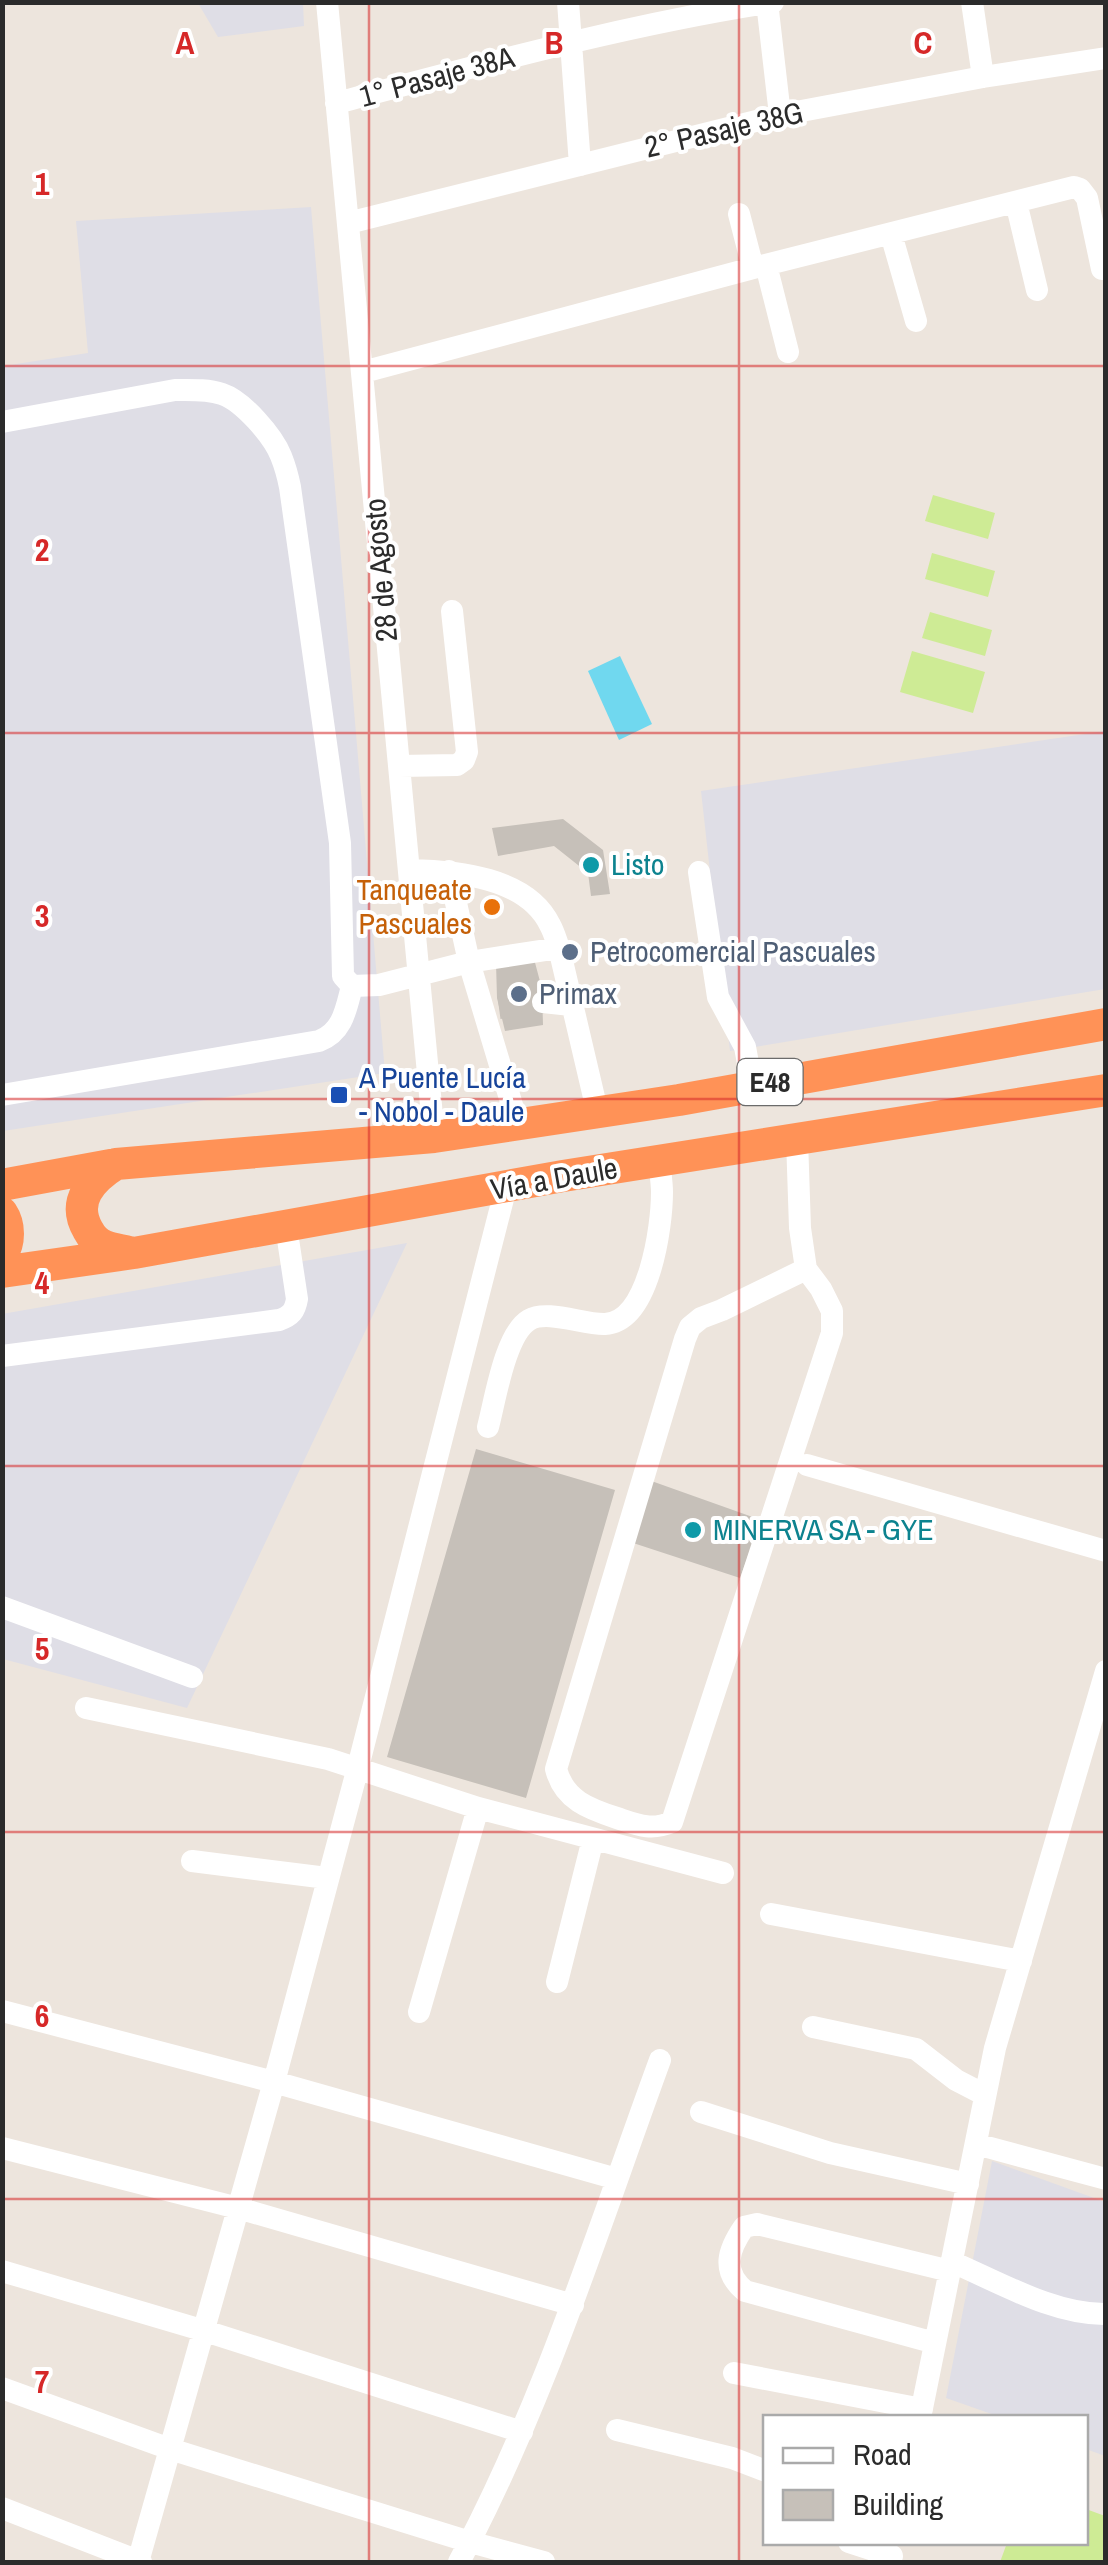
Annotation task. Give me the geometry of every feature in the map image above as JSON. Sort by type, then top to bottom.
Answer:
[{"type":"highway","name":"Vía a Daule","points":[[2,1185],[116,1164],[434,1138],[679,1100],[1106,1024]]},
{"type":"highway","name":"Vía a Daule","points":[[2,1272],[1106,1090]]},
{"type":"highway","points":[[116,1164],[90,1185],[84,1197],[84,1224],[94,1240],[134,1253]]},
{"type":"highway","points":[[2,1212],[9,1233],[2,1256]]},
{"type":"street","name":"28 de Agosto","points":[[328,2],[434,1138]]},
{"type":"street","points":[[568,2],[580,165]]},
{"type":"street","points":[[972,2],[984,77]]},
{"type":"street","name":"1° Pasaje 38A","points":[[336,104],[680,10],[769,3]]},
{"type":"street","points":[[769,3],[780,115]]},
{"type":"street","name":"2° Pasaje 38G","points":[[348,224],[780,115],[1106,58]]},
{"type":"street","points":[[364,372],[1074,187],[1087,198],[1102,269]]},
{"type":"street","points":[[1016,202],[1037,290]]},
{"type":"street","points":[[739,214],[788,352]]},
{"type":"street","points":[[892,234],[916,321]]},
{"type":"street","points":[[2,422],[175,390],[200,390],[224,394],[274,441],[290,487],[340,844],[342,970],[352,986]]},
{"type":"street","points":[[399,766],[456,764],[464,760],[467,752],[452,611]]},
{"type":"street","points":[[410,870],[449,870],[498,882],[528,899],[549,922],[559,948],[597,1110]]},
{"type":"street","points":[[449,870],[469,962],[492,1010],[518,1125]]},
{"type":"street","points":[[699,872],[718,997],[745,1047],[752,1086]]},
{"type":"street","points":[[352,986],[379,985],[469,962],[559,948]]},
{"type":"street","points":[[2,1095],[319,1041],[335,1032],[342,1021],[352,986]]},
{"type":"street","points":[[542,1002],[571,1005]]},
{"type":"street","points":[[796,1139],[806,1268],[832,1311],[832,1334],[672,1822],[646,1828],[590,1810],[568,1794],[556,1769],[684,1338],[701,1318],[806,1268]]},
{"type":"street","points":[[488,1427],[511,1343],[529,1320],[544,1316],[605,1324],[621,1321],[631,1312],[654,1254],[662,1190],[659,1161]]},
{"type":"street","points":[[2,2508],[139,2562],[274,2082],[506,1187]]},
{"type":"street","points":[[2,1356],[288,1317],[298,1299],[286,1226]]},
{"type":"street","points":[[807,1465],[1106,1552]]},
{"type":"street","points":[[2,1607],[192,1677]]},
{"type":"street","points":[[734,2373],[921,2414],[995,2048],[1106,1671]]},
{"type":"street","points":[[86,1708],[328,1759],[478,1808],[723,1873]]},
{"type":"street","points":[[419,2012],[478,1808]]},
{"type":"street","points":[[557,1982],[593,1839]]},
{"type":"street","points":[[192,1861],[327,1878]]},
{"type":"street","points":[[771,1914],[1020,1961]]},
{"type":"street","points":[[2,2011],[274,2082],[617,2179]]},
{"type":"street","points":[[813,2027],[916,2049],[956,2080],[984,2095]]},
{"type":"street","points":[[465,2552],[522,2432],[573,2305],[660,2060]]},
{"type":"street","points":[[700,2112],[830,2153],[968,2184]]},
{"type":"street","points":[[976,2144],[1106,2179]]},
{"type":"street","points":[[2,2148],[238,2208],[573,2305]]},
{"type":"street","points":[[936,2343],[745,2291],[730,2275],[728,2261],[737,2237],[744,2227],[757,2224],[951,2267],[1060,2308],[1106,2314]]},
{"type":"street","points":[[2,2271],[522,2432]]},
{"type":"street","points":[[2,2388],[465,2552],[544,2562]]},
{"type":"street","points":[[617,2430],[732,2458],[763,2471]]},
{"type":"street","points":[[860,2545],[893,2554]]},
{"type":"shaded area","points":[[198,3],[303,3],[304,26],[218,37]]},
{"type":"shaded area","points":[[311,207],[385,1073],[3,1131],[3,366],[88,353],[76,221]]},
{"type":"shaded area","points":[[1105,731],[1105,989],[730,1051],[701,791]]},
{"type":"shaded area","points":[[407,1243],[187,1708],[3,1659],[2,1314]]},
{"type":"shaded area","points":[[992,2161],[1105,2202],[1105,2456],[1088,2450],[1088,2415],[994,2415],[946,2398]]},
{"type":"green space","points":[[933,495],[995,513],[988,539],[925,521]]},
{"type":"green space","points":[[932,553],[995,571],[988,597],[925,579]]},
{"type":"green space","points":[[930,612],[992,630],[985,656],[922,638]]},
{"type":"green space","points":[[912,651],[985,672],[973,713],[900,692]]},
{"type":"green space","points":[[1088,2510],[1105,2516],[1105,2562],[1000,2562],[1006,2545],[1088,2545]]},
{"type":"water","points":[[620,656],[652,724],[619,740],[588,671]]},
{"type":"building","name":"Listo","points":[[563,819],[603,850],[610,894],[591,896],[588,873],[554,846],[498,856],[492,828]]},
{"type":"building","name":"Primax","points":[[533,955],[542,989],[543,1025],[505,1031],[497,998],[496,963]]},
{"type":"building","points":[[476,1449],[615,1490],[526,1798],[387,1757]]},
{"type":"building","name":"MINERVA SA - GYE","points":[[643,1478],[761,1520],[740,1578],[624,1540]]},
{"type":"tunnel","points":[[499,1008],[543,1002]]},
{"type":"place","name":"Listo","points":[[591,865]]},
{"type":"place","name":"Tanqueate Pascuales","points":[[492,907]]},
{"type":"place","name":"Petrocomercial Pascuales","points":[[570,952]]},
{"type":"place","name":"Primax","points":[[519,994]]},
{"type":"place","name":"A Puente Lucía - Nobol - Daule","points":[[339,1095]]},
{"type":"place","name":"MINERVA SA - GYE","points":[[693,1530]]}]
